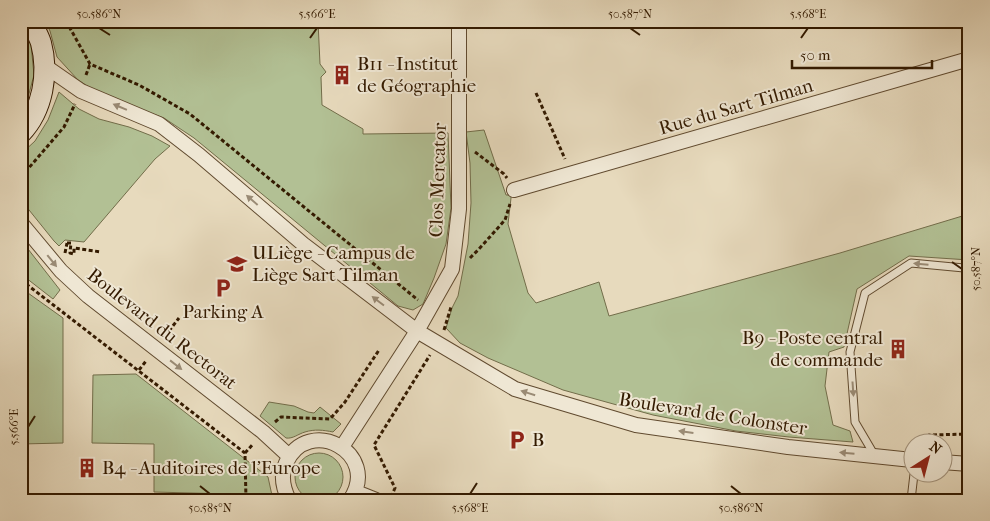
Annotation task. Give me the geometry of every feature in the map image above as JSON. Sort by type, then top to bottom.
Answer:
[{"type":"main road","points":[[21,133],[36,111],[43,89],[45,66],[41,42],[31,21]]},
{"type":"street","name":"Clos Mercator","points":[[342,447],[417,331],[452,269],[459,209],[459,21]]},
{"type":"street","name":"Rue du Sart Tilman","points":[[514,190],[969,59]]},
{"type":"street","name":"Boulevard de Colonster","points":[[45,66],[80,91],[159,124],[199,155],[303,244],[417,331],[515,389],[636,425],[788,447],[902,459]]},
{"type":"street","name":"Boulevard du Rectorat","points":[[21,223],[61,271],[88,296],[263,432],[289,456]]},
{"type":"street","points":[[289,500],[283,485],[283,470],[289,456],[300,446],[314,440],[329,441],[342,447],[351,456],[357,467],[358,480],[353,496],[376,500]]},
{"type":"street","points":[[952,463],[969,464]]},
{"type":"lane","points":[[875,456],[855,422],[850,352],[865,293],[910,263],[964,268],[969,271]]},
{"type":"lane","points":[[911,500],[913,484]]},
{"type":"path","points":[[66,21],[90,64],[139,85],[190,114],[430,309]]},
{"type":"path","points":[[21,177],[64,127],[90,64]]},
{"type":"path","points":[[536,93],[572,174]]},
{"type":"path","points":[[452,269],[465,262],[505,220],[514,190],[504,174],[468,146],[459,142]]},
{"type":"path","points":[[67,243],[71,243],[70,253],[74,254],[74,248],[101,252]]},
{"type":"path","points":[[21,280],[246,453]]},
{"type":"path","points":[[166,334],[180,318]]},
{"type":"path","points":[[390,500],[395,488],[374,445],[438,342]]},
{"type":"path","points":[[246,500],[246,453],[263,432],[281,417],[330,419],[345,402],[379,350]]},
{"type":"path","points":[[952,434],[969,434]]},
{"type":"green space","points":[[45,21],[318,21],[320,64],[326,72],[321,77],[322,105],[363,129],[363,134],[448,133],[451,208],[446,244],[423,304],[413,310],[398,306],[194,138],[164,118],[103,96],[78,80],[57,57],[50,31]]},
{"type":"green space","points":[[21,26],[31,44],[34,75],[26,105],[21,111]]},
{"type":"green space","points":[[59,92],[79,109],[99,119],[129,127],[152,136],[170,146],[155,159],[84,242],[65,240],[59,246],[21,200],[21,154],[35,141],[48,120]]},
{"type":"green space","points":[[484,130],[506,195],[511,195],[508,224],[528,293],[536,303],[599,282],[609,316],[840,253],[969,214],[969,260],[909,256],[857,289],[844,347],[829,352],[825,386],[833,425],[850,431],[853,442],[736,431],[653,415],[563,390],[488,358],[460,343],[446,328],[458,296],[468,244],[471,203],[470,163],[466,132]]},
{"type":"green space","points":[[21,240],[60,290],[53,299],[21,274]]},
{"type":"green space","points":[[21,288],[63,318],[63,443],[21,444]]},
{"type":"green space","points":[[136,374],[268,477],[273,500],[234,500],[229,494],[154,492],[154,444],[92,443],[93,375]]},
{"type":"green space","points":[[269,402],[294,406],[314,413],[320,407],[341,424],[333,432],[312,430],[286,438],[260,416]]},
{"type":"green space","points":[[314,453],[324,453],[336,460],[343,472],[343,482],[336,494],[324,501],[314,501],[306,497],[299,490],[295,482],[295,472],[299,464],[306,457]]},
{"type":"place","name":"B11 - Institut de Géographie","points":[[342,75]]},
{"type":"place","name":"ULiège - Campus de Liège Sart Tilman","points":[[237,264]]},
{"type":"place","name":"Parking A","points":[[223,288]]},
{"type":"place","name":"B9 - Poste central de commande","points":[[898,349]]},
{"type":"place","name":"B","points":[[517,440]]},
{"type":"place","name":"B4 - Auditoires de l'Europe","points":[[87,468]]}]
